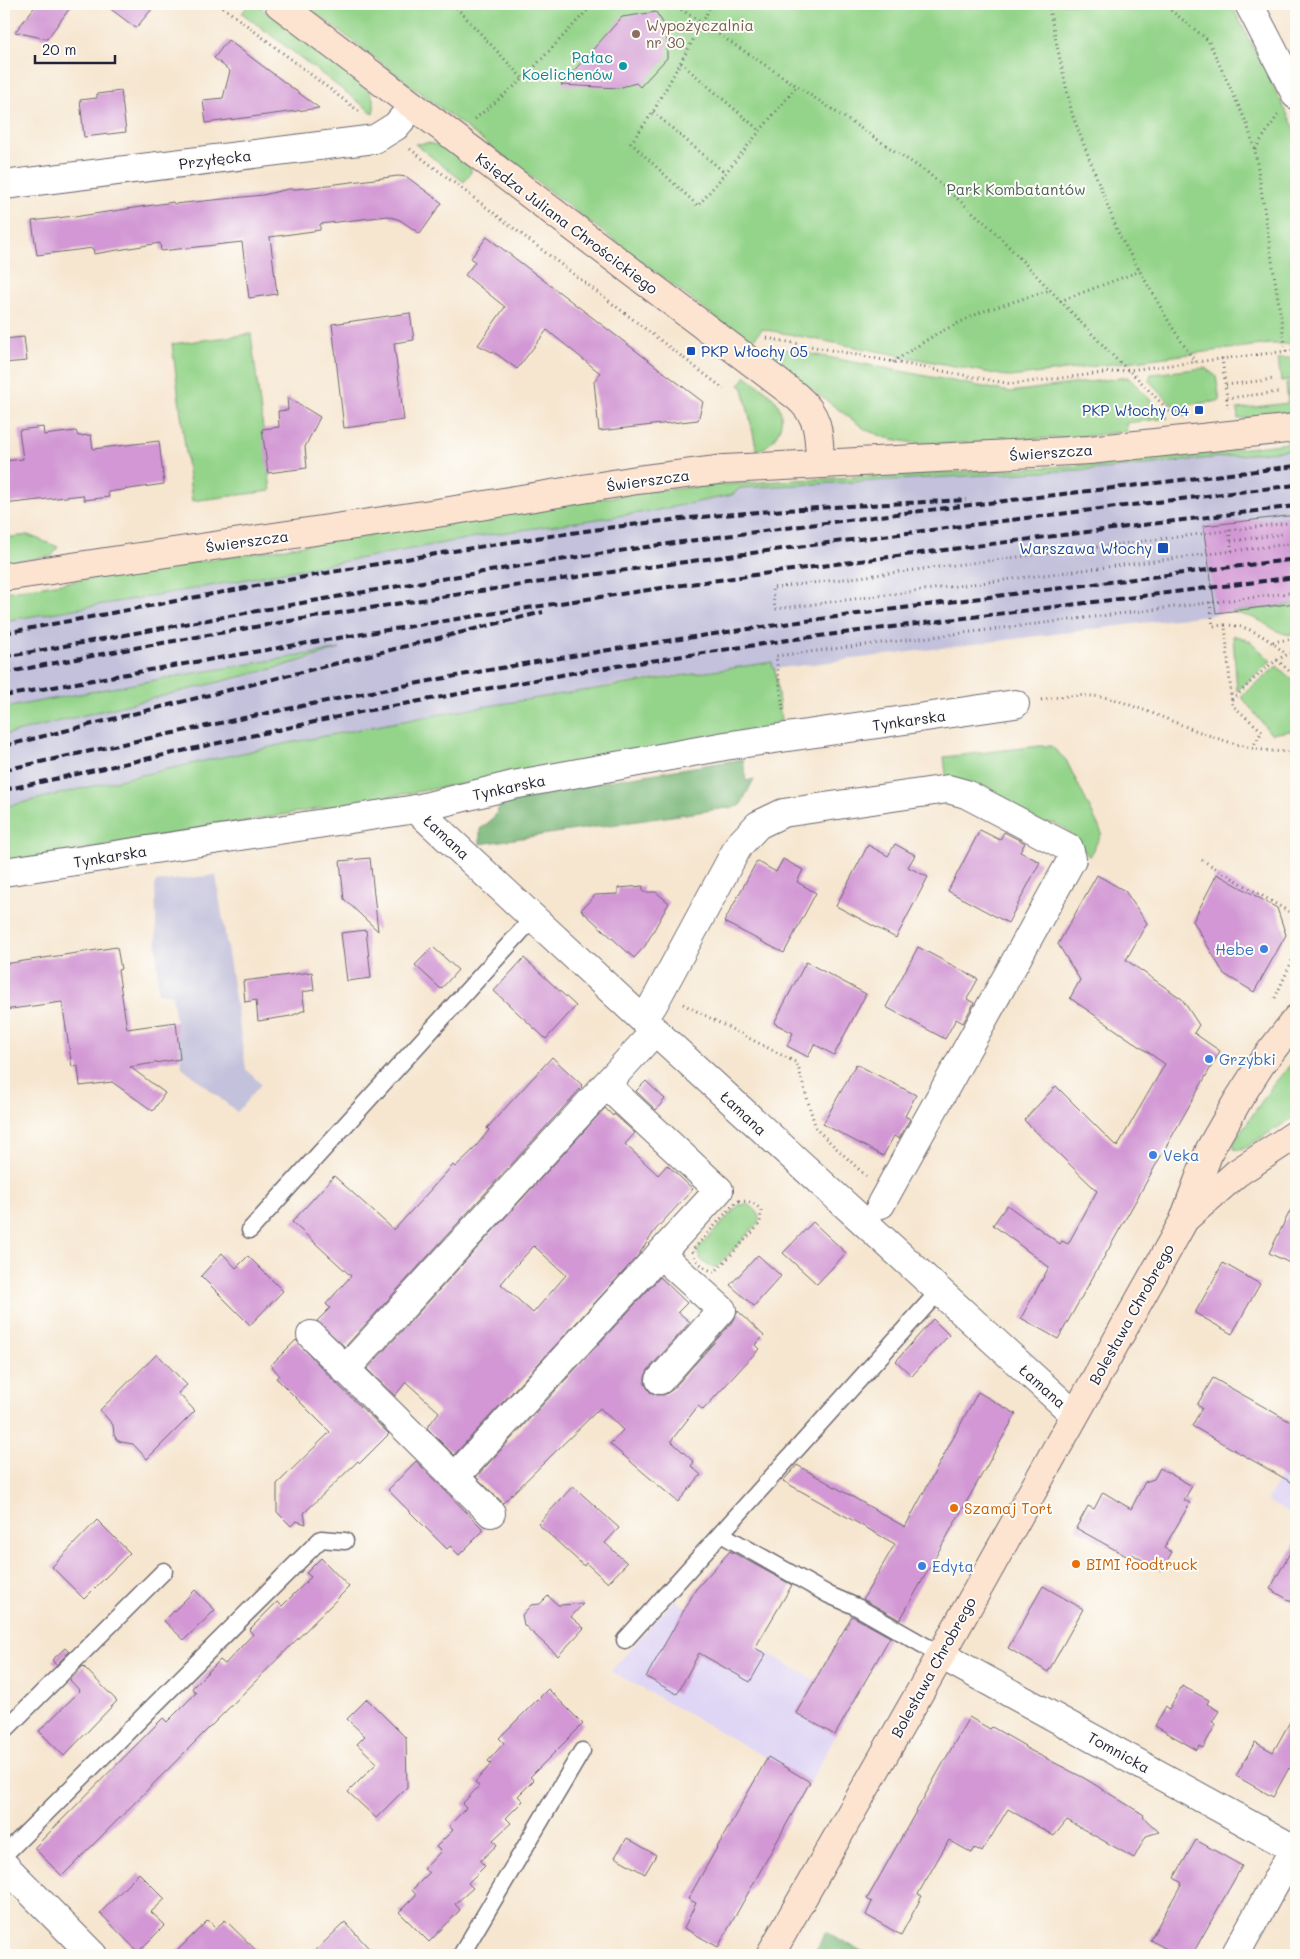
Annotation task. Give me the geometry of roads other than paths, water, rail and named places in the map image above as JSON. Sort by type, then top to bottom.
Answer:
[{"type":"street","name":"Księdza Juliana Chrościckiego","points":[[278,4],[805,403],[812,411],[818,427],[820,463]]},
{"type":"street","points":[[1249,4],[1296,94]]},
{"type":"street","name":"Przyłęcka","points":[[4,185],[375,139],[396,126],[413,106]]},
{"type":"street","name":"Świerszcza","points":[[4,577],[437,513],[637,480],[725,469],[1089,450],[1296,428]]},
{"type":"street","name":"Tynkarska","points":[[4,872],[416,808],[513,785],[725,746],[1015,704]]},
{"type":"street","points":[[345,1370],[606,1085],[653,1012],[739,845],[758,825],[783,814],[916,793],[955,789],[1069,848],[1072,859],[879,1209]]},
{"type":"street","name":"Łamana","points":[[416,808],[534,917],[653,1012],[879,1209],[939,1291],[1074,1414]]},
{"type":"street","name":"Bolesława Chrobrego","points":[[770,1955],[941,1655],[1183,1222],[1210,1149],[1261,1064],[1296,1019]]},
{"type":"street","points":[[454,1478],[719,1190],[606,1085]]},
{"type":"street","name":"Bolesława Chrobrego","points":[[1183,1222],[1198,1206],[1237,1173],[1296,1134]]},
{"type":"street","points":[[660,1254],[722,1310],[660,1380]]},
{"type":"street","points":[[311,1335],[490,1513]]},
{"type":"street","name":"Tomnicka","points":[[941,1655],[1296,1848]]},
{"type":"street","points":[[1235,1955],[1296,1848]]},
{"type":"street","points":[[4,1865],[93,1955]]},
{"type":"lane","points":[[250,1230],[534,917]]},
{"type":"lane","points":[[625,1640],[939,1291]]},
{"type":"lane","points":[[721,1534],[829,1596],[857,1607],[941,1655]]},
{"type":"lane","points":[[4,1855],[321,1540],[345,1541]]},
{"type":"lane","points":[[4,1731],[164,1571]]},
{"type":"lane","points":[[461,1955],[582,1751]]},
{"type":"railway","points":[[4,657],[388,588],[619,551],[872,517],[1296,466]]},
{"type":"railway","points":[[4,673],[325,615],[487,590],[810,545],[1296,485]]},
{"type":"railway","points":[[4,633],[385,563],[615,527],[747,513],[966,500]]},
{"type":"railway","points":[[4,696],[350,636],[697,583],[996,543],[1296,506]]},
{"type":"railway","points":[[4,770],[362,694],[578,655],[847,615],[1296,559]]},
{"type":"railway","points":[[4,790],[360,712],[578,672],[795,639],[1296,577]]},
{"type":"railway","points":[[4,746],[543,612]]},
{"type":"place","name":"Wypożyczalnia nr 30","points":[[636,34]]},
{"type":"place","name":"Pałac Koelichenów","points":[[623,66]]},
{"type":"place","name":"PKP Włochy 05","points":[[691,351]]},
{"type":"place","name":"PKP Włochy 04","points":[[1199,410]]},
{"type":"place","name":"Warszawa Włochy","points":[[1163,548]]},
{"type":"place","name":"Hebe","points":[[1264,949]]},
{"type":"place","name":"Grzybki","points":[[1209,1059]]},
{"type":"place","name":"Veka","points":[[1153,1155]]},
{"type":"place","name":"Szamaj Tort","points":[[954,1508]]},
{"type":"place","name":"BIMI foodtruck","points":[[1076,1564]]},
{"type":"place","name":"Edyta","points":[[922,1566]]},
{"type":"park label","name":"Park Kombatantów","points":[[1016,189]]}]
